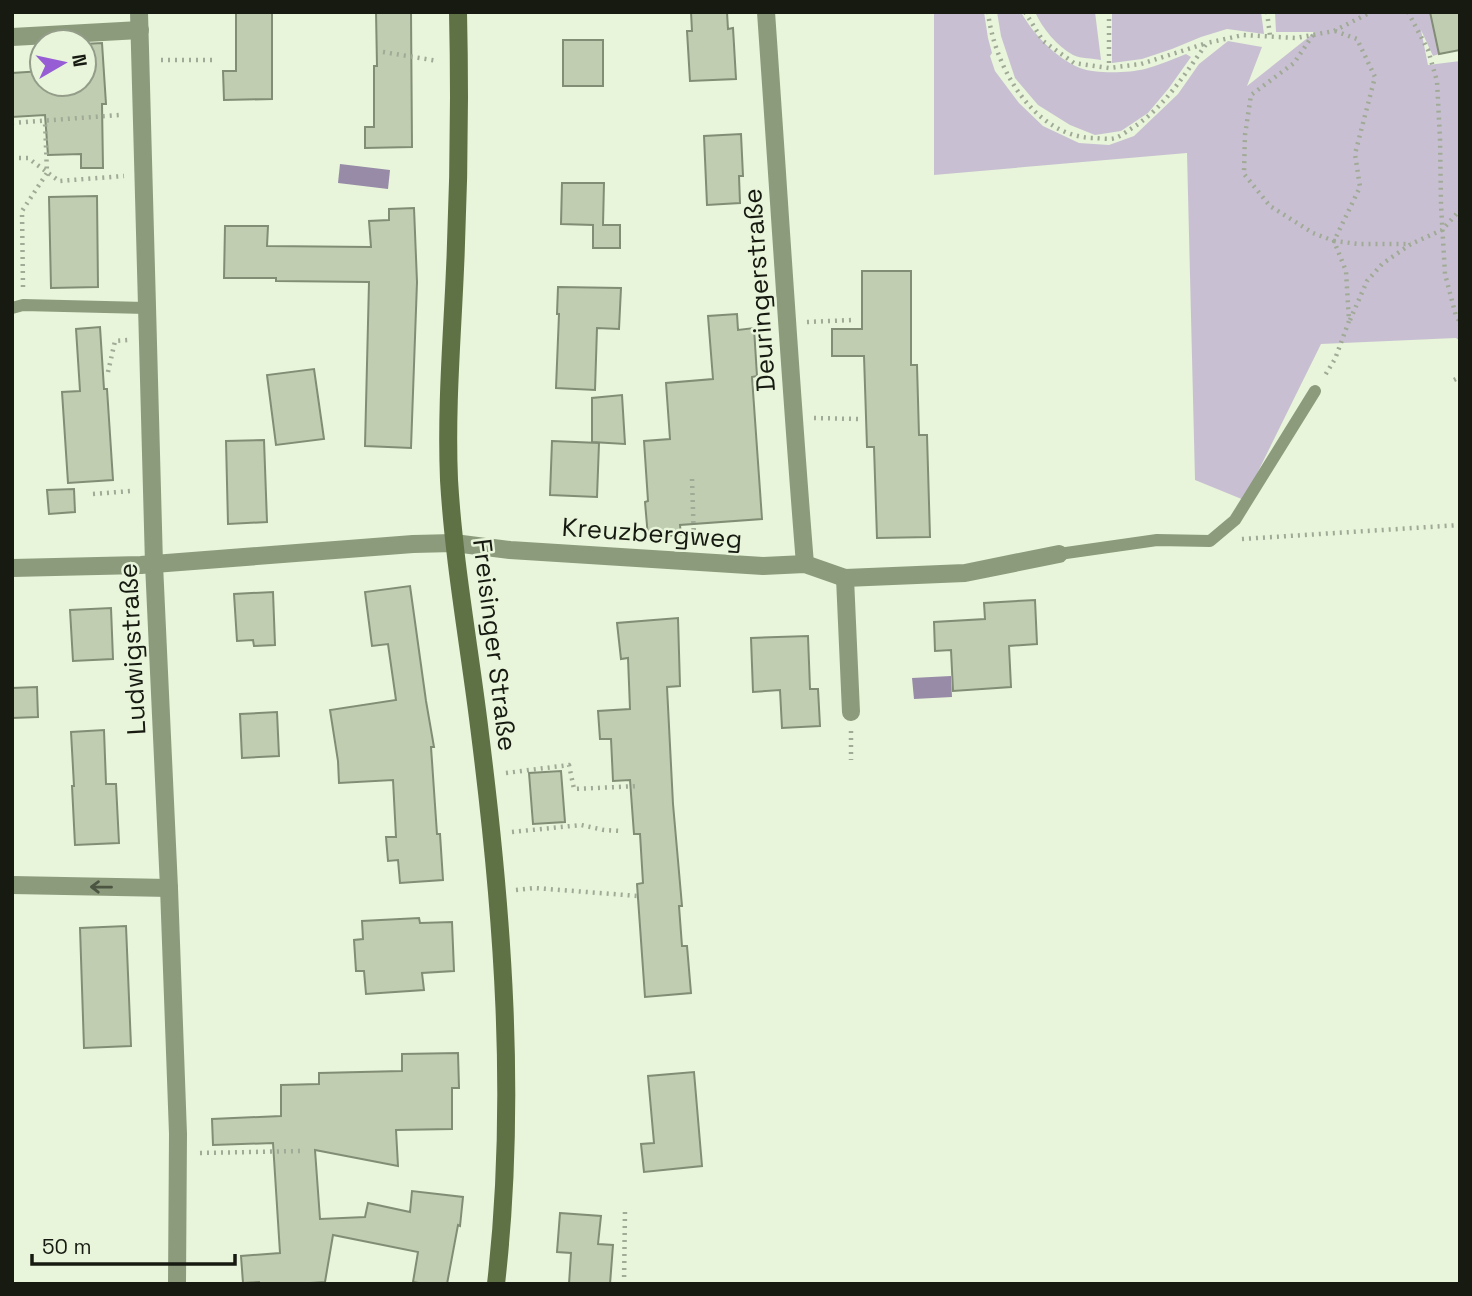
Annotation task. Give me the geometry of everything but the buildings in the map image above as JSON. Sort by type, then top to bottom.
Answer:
[{"type":"main road","name":"Freisinger Straße","points":[[458,12],[449,480],[454,543],[498,892],[506,1061],[506,1158],[496,1284]]},
{"type":"street","name":"Deuringerstraße","points":[[766,12],[793,418],[806,564]]},
{"type":"street","points":[[12,37],[139,21]]},
{"type":"street","name":"Ludwigstraße","points":[[139,21],[154,564],[178,1154],[177,1284]]},
{"type":"street","name":"Kreuzbergweg","points":[[12,568],[154,564],[454,543],[510,550],[694,562],[763,566],[806,564],[845,578],[965,573],[1059,554]]},
{"type":"street","points":[[845,578],[851,712]]},
{"type":"street","points":[[12,885],[169,888]]},
{"type":"lane","points":[[18,307],[146,308]]},
{"type":"lane","points":[[1059,554],[1157,540],[1210,541],[1235,520],[1315,391]]},
{"type":"path","points":[[988,12],[990,29],[1001,63],[1026,102],[1053,126],[1084,137],[1115,138],[1139,125],[1167,99],[1207,43]]},
{"type":"path","points":[[1025,12],[1043,41],[1074,63],[1109,68],[1141,64],[1207,43],[1243,35],[1296,38],[1334,31],[1371,12]]},
{"type":"path","points":[[1108,12],[1109,68]]},
{"type":"path","points":[[1267,12],[1270,36]]},
{"type":"path","points":[[1408,12],[1428,50],[1437,81],[1445,274],[1460,322]]},
{"type":"path","points":[[1334,31],[1357,39],[1375,77],[1355,154],[1360,187],[1334,240],[1346,271],[1349,321]]},
{"type":"path","points":[[1313,35],[1294,63],[1251,95],[1245,135],[1244,174],[1270,206],[1313,233],[1359,244],[1411,244]]},
{"type":"path","points":[[383,52],[459,65]]},
{"type":"path","points":[[140,60],[216,60]]},
{"type":"path","points":[[12,123],[141,114]]},
{"type":"path","points":[[18,307],[22,211],[47,173],[45,121]]},
{"type":"path","points":[[12,158],[28,158],[59,181],[143,175]]},
{"type":"path","points":[[1315,391],[1335,359],[1367,282],[1382,264],[1411,244],[1442,230],[1460,210]]},
{"type":"path","points":[[788,323],[852,320]]},
{"type":"path","points":[[108,372],[115,341],[147,338]]},
{"type":"path","points":[[793,418],[858,419]]},
{"type":"path","points":[[692,479],[694,562]]},
{"type":"path","points":[[93,494],[152,490]]},
{"type":"path","points":[[1210,541],[1460,525]]},
{"type":"path","points":[[485,776],[569,765],[574,789],[639,786]]},
{"type":"path","points":[[492,834],[581,825],[622,831]]},
{"type":"path","points":[[498,892],[535,888],[638,896]]},
{"type":"path","points":[[178,1154],[301,1151]]},
{"type":"path","points":[[624,1284],[625,1210]]},
{"type":"shaded area","points":[[934,12],[984,12],[992,53],[990,56],[995,71],[1019,103],[1043,126],[1079,143],[1109,145],[1134,136],[1178,94],[1199,64],[1228,41],[1262,47],[1247,86],[1315,32],[1276,32],[1275,12],[1430,12],[1439,54],[1433,56],[1421,30],[1428,65],[1460,61],[1460,341],[1456,338],[1321,344],[1244,500],[1195,480],[1187,153],[934,175]]},
{"type":"shaded area","points":[[997,12],[1021,12],[1032,29],[1054,52],[1071,64],[1087,70],[1130,71],[1145,69],[1186,54],[1191,57],[1148,113],[1121,131],[1095,135],[1070,125],[1038,105],[1015,78],[1001,36]]},
{"type":"shaded area","points":[[1035,12],[1095,12],[1101,60],[1079,57],[1061,47]]},
{"type":"shaded area","points":[[1112,12],[1261,12],[1264,34],[1227,29],[1142,59],[1112,63]]},
{"type":"shaded area","points":[[340,164],[390,170],[388,189],[338,183]]},
{"type":"shaded area","points":[[951,676],[952,697],[914,699],[912,678]]}]
